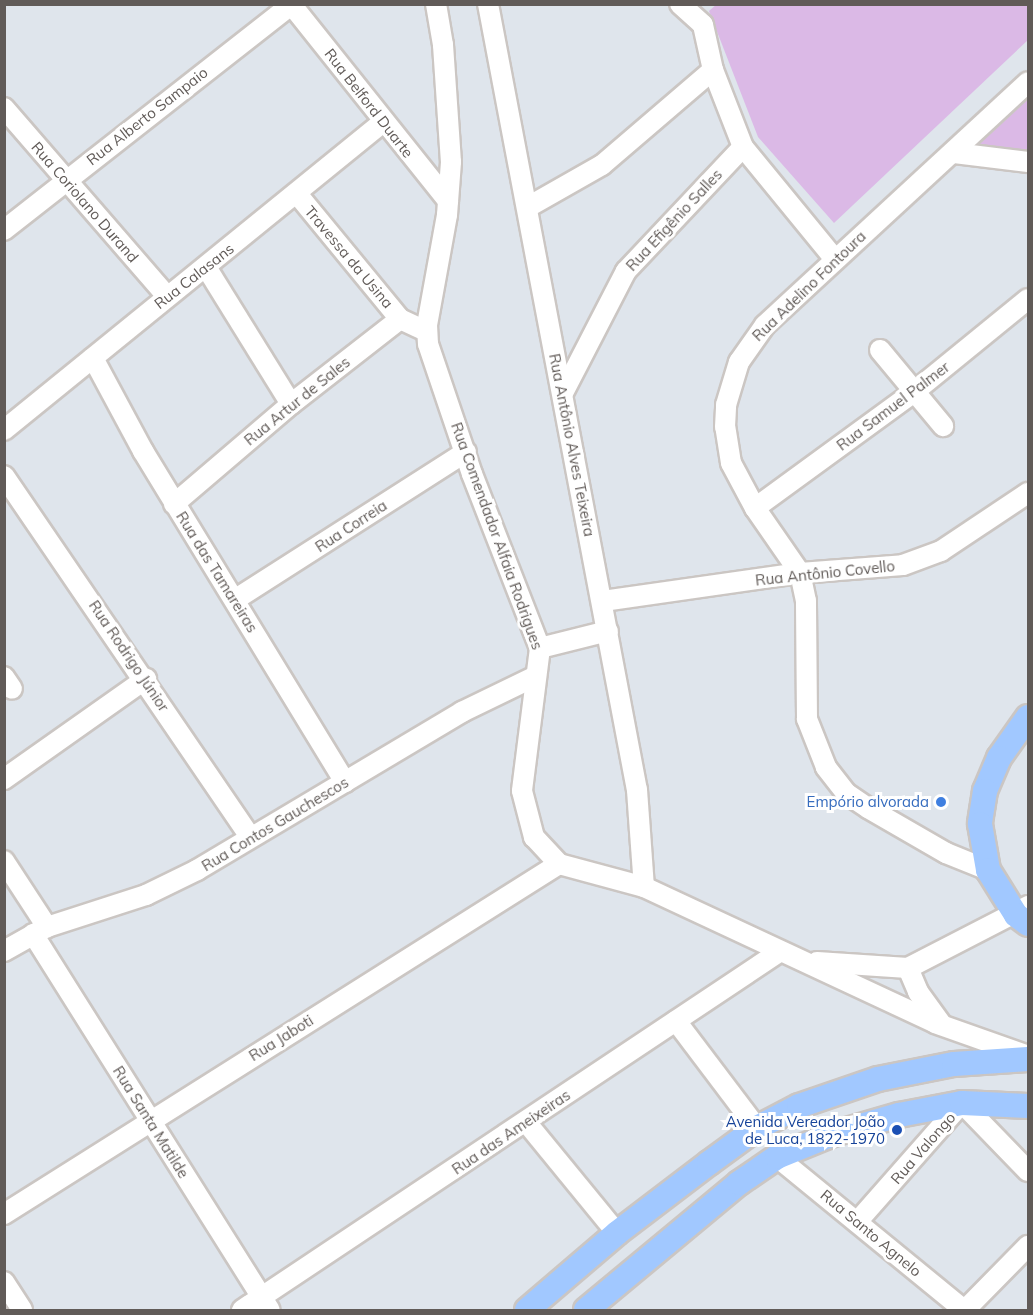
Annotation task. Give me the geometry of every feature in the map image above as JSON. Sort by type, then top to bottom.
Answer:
[{"type":"main road","points":[[1024,915],[988,870],[980,838],[985,790],[999,758],[1029,717]]},
{"type":"main road","points":[[527,1311],[617,1233],[757,1128],[817,1097],[852,1086],[976,1062],[1029,1057]]},
{"type":"main road","points":[[586,1311],[740,1183],[777,1157],[833,1134],[971,1103],[1029,1106]]},
{"type":"street","name":"Rua Comendador Alfaia Rodrigues","points":[[436,4],[448,103],[448,201],[426,331],[431,355],[540,648],[523,772],[523,807],[534,837],[559,864]]},
{"type":"street","name":"Rua Antônio Alves Teixeira","points":[[488,4],[637,790],[644,887]]},
{"type":"street","points":[[680,4],[703,25],[713,70],[744,147],[834,258]]},
{"type":"street","name":"Rua Belford Duarte","points":[[292,5],[448,201]]},
{"type":"street","name":"Rua Alberto Sampaio","points":[[4,230],[292,5]]},
{"type":"street","points":[[528,207],[602,165],[713,70]]},
{"type":"street","name":"Rua Adelino Fontoura","points":[[988,870],[946,853],[868,808],[846,793],[826,767],[807,719],[806,601],[800,573],[755,508],[727,452],[726,405],[739,362],[765,325],[834,258],[954,153],[1029,82]]},
{"type":"street","name":"Rua Coriolano Durand","points":[[4,108],[64,181],[167,296]]},
{"type":"street","name":"Rua Calasans","points":[[4,430],[167,296],[298,195],[383,122]]},
{"type":"street","name":"Rua Efigênio Salles","points":[[563,393],[626,271],[744,147]]},
{"type":"street","points":[[954,153],[1029,162]]},
{"type":"street","name":"Travessa da Usina","points":[[298,195],[400,319]]},
{"type":"street","points":[[206,267],[291,404]]},
{"type":"street","name":"Rua Samuel Palmer","points":[[755,508],[914,392],[1029,299]]},
{"type":"street","points":[[400,319],[426,331]]},
{"type":"street","name":"Rua Artur de Sales","points":[[174,504],[291,404],[400,319]]},
{"type":"street","points":[[880,350],[943,426]]},
{"type":"street","name":"Rua das Tamareiras","points":[[93,358],[174,504],[236,599],[345,782]]},
{"type":"street","name":"Rua Correia","points":[[236,599],[466,452]]},
{"type":"street","name":"Rua Rodrigo Júnior","points":[[4,476],[146,679],[250,837]]},
{"type":"street","name":"Rua Antônio Covello","points":[[603,601],[800,573],[903,565],[941,551],[1029,493]]},
{"type":"street","points":[[540,648],[608,631]]},
{"type":"street","name":"Rua Contos Gauchescos","points":[[4,951],[40,931],[146,895],[345,782],[462,712],[536,676]]},
{"type":"street","points":[[4,779],[146,679]]},
{"type":"street","name":"Rua Santa Matilde","points":[[4,861],[40,931],[150,1121],[266,1304]]},
{"type":"street","points":[[559,864],[644,887],[779,952],[809,962],[942,1025],[1029,1057]]},
{"type":"street","name":"Rua Jaboti","points":[[4,1214],[559,864]]},
{"type":"street","points":[[809,962],[908,968],[1024,915]]},
{"type":"street","name":"Rua das Ameixeiras","points":[[242,1311],[266,1304],[526,1122],[779,952]]},
{"type":"street","points":[[908,968],[918,992],[942,1025]]},
{"type":"street","points":[[676,1022],[757,1128]]},
{"type":"street","points":[[971,1035],[977,1045],[976,1062]]},
{"type":"street","name":"Rua Valongo","points":[[857,1222],[971,1103],[990,1130],[1029,1171]]},
{"type":"street","points":[[526,1122],[617,1233]]},
{"type":"street","name":"Rua Santo Agnelo","points":[[777,1157],[964,1311]]},
{"type":"street","points":[[964,1311],[1029,1246]]},
{"type":"street","points":[[4,1282],[22,1311]]},
{"type":"shaded area","points":[[717,4],[1028,5],[1028,40],[834,223],[758,137],[709,11]]},
{"type":"shaded area","points":[[1028,74],[1028,156],[953,149]]},
{"type":"place","name":"Empório alvorada","points":[[941,802]]},
{"type":"place","name":"Avenida Vereador João de Luca, 1822-1970","points":[[897,1130]]}]
